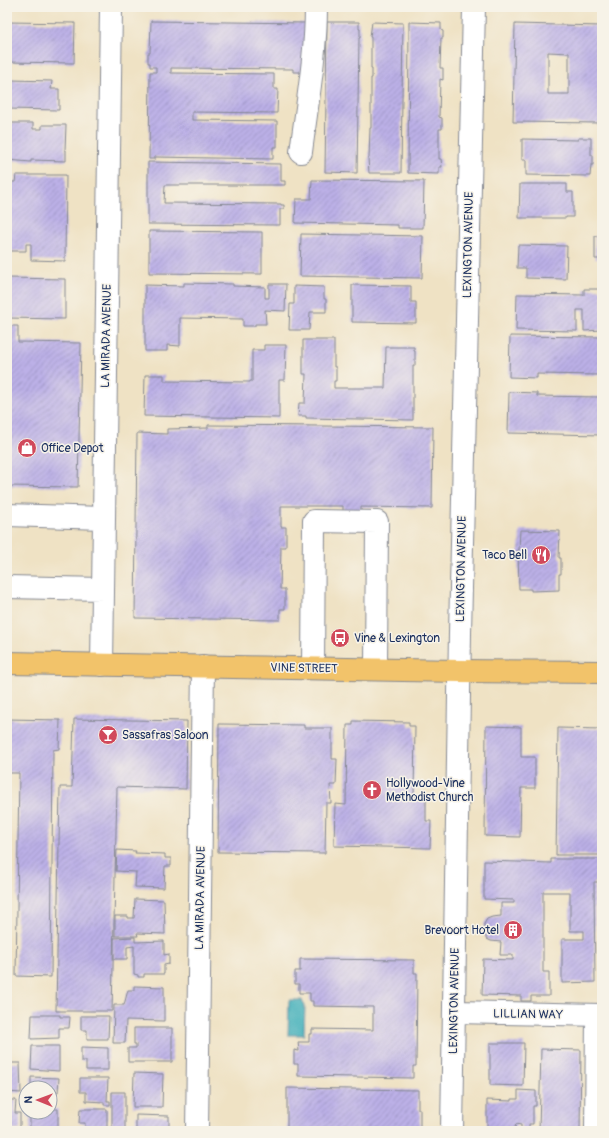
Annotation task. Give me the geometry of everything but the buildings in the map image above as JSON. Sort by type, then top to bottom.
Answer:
[{"type":"main road","name":"VINE STREET","points":[[7,663],[376,670],[602,672]]},
{"type":"street","name":"LA MIRADA AVENUE","points":[[102,665],[111,7]]},
{"type":"street","points":[[301,152],[311,76],[316,24],[316,7]]},
{"type":"street","name":"LEXINGTON AVENUE","points":[[452,1131],[459,671],[474,7]]},
{"type":"street","points":[[7,515],[104,518]]},
{"type":"street","points":[[313,668],[314,521],[377,522],[376,670]]},
{"type":"street","points":[[7,588],[103,589]]},
{"type":"street","name":"LA MIRADA AVENUE","points":[[197,1131],[203,666]]},
{"type":"street","name":"LILLIAN WAY","points":[[454,1012],[599,1015]]},
{"type":"street","points":[[596,1131],[599,1015]]},
{"type":"water","points":[[289,1000],[302,1000],[305,1005],[304,1035],[288,1035]]},
{"type":"place","name":"Office Depot","points":[[27,448]]},
{"type":"place","name":"Taco Bell","points":[[541,555]]},
{"type":"place","name":"Vine & Lexington","points":[[340,638]]},
{"type":"place","name":"Sassafras Saloon","points":[[108,735]]},
{"type":"place","name":"Hollywood-Vine Methodist Church","points":[[372,790]]},
{"type":"place","name":"Brevoort Hotel","points":[[513,930]]}]
